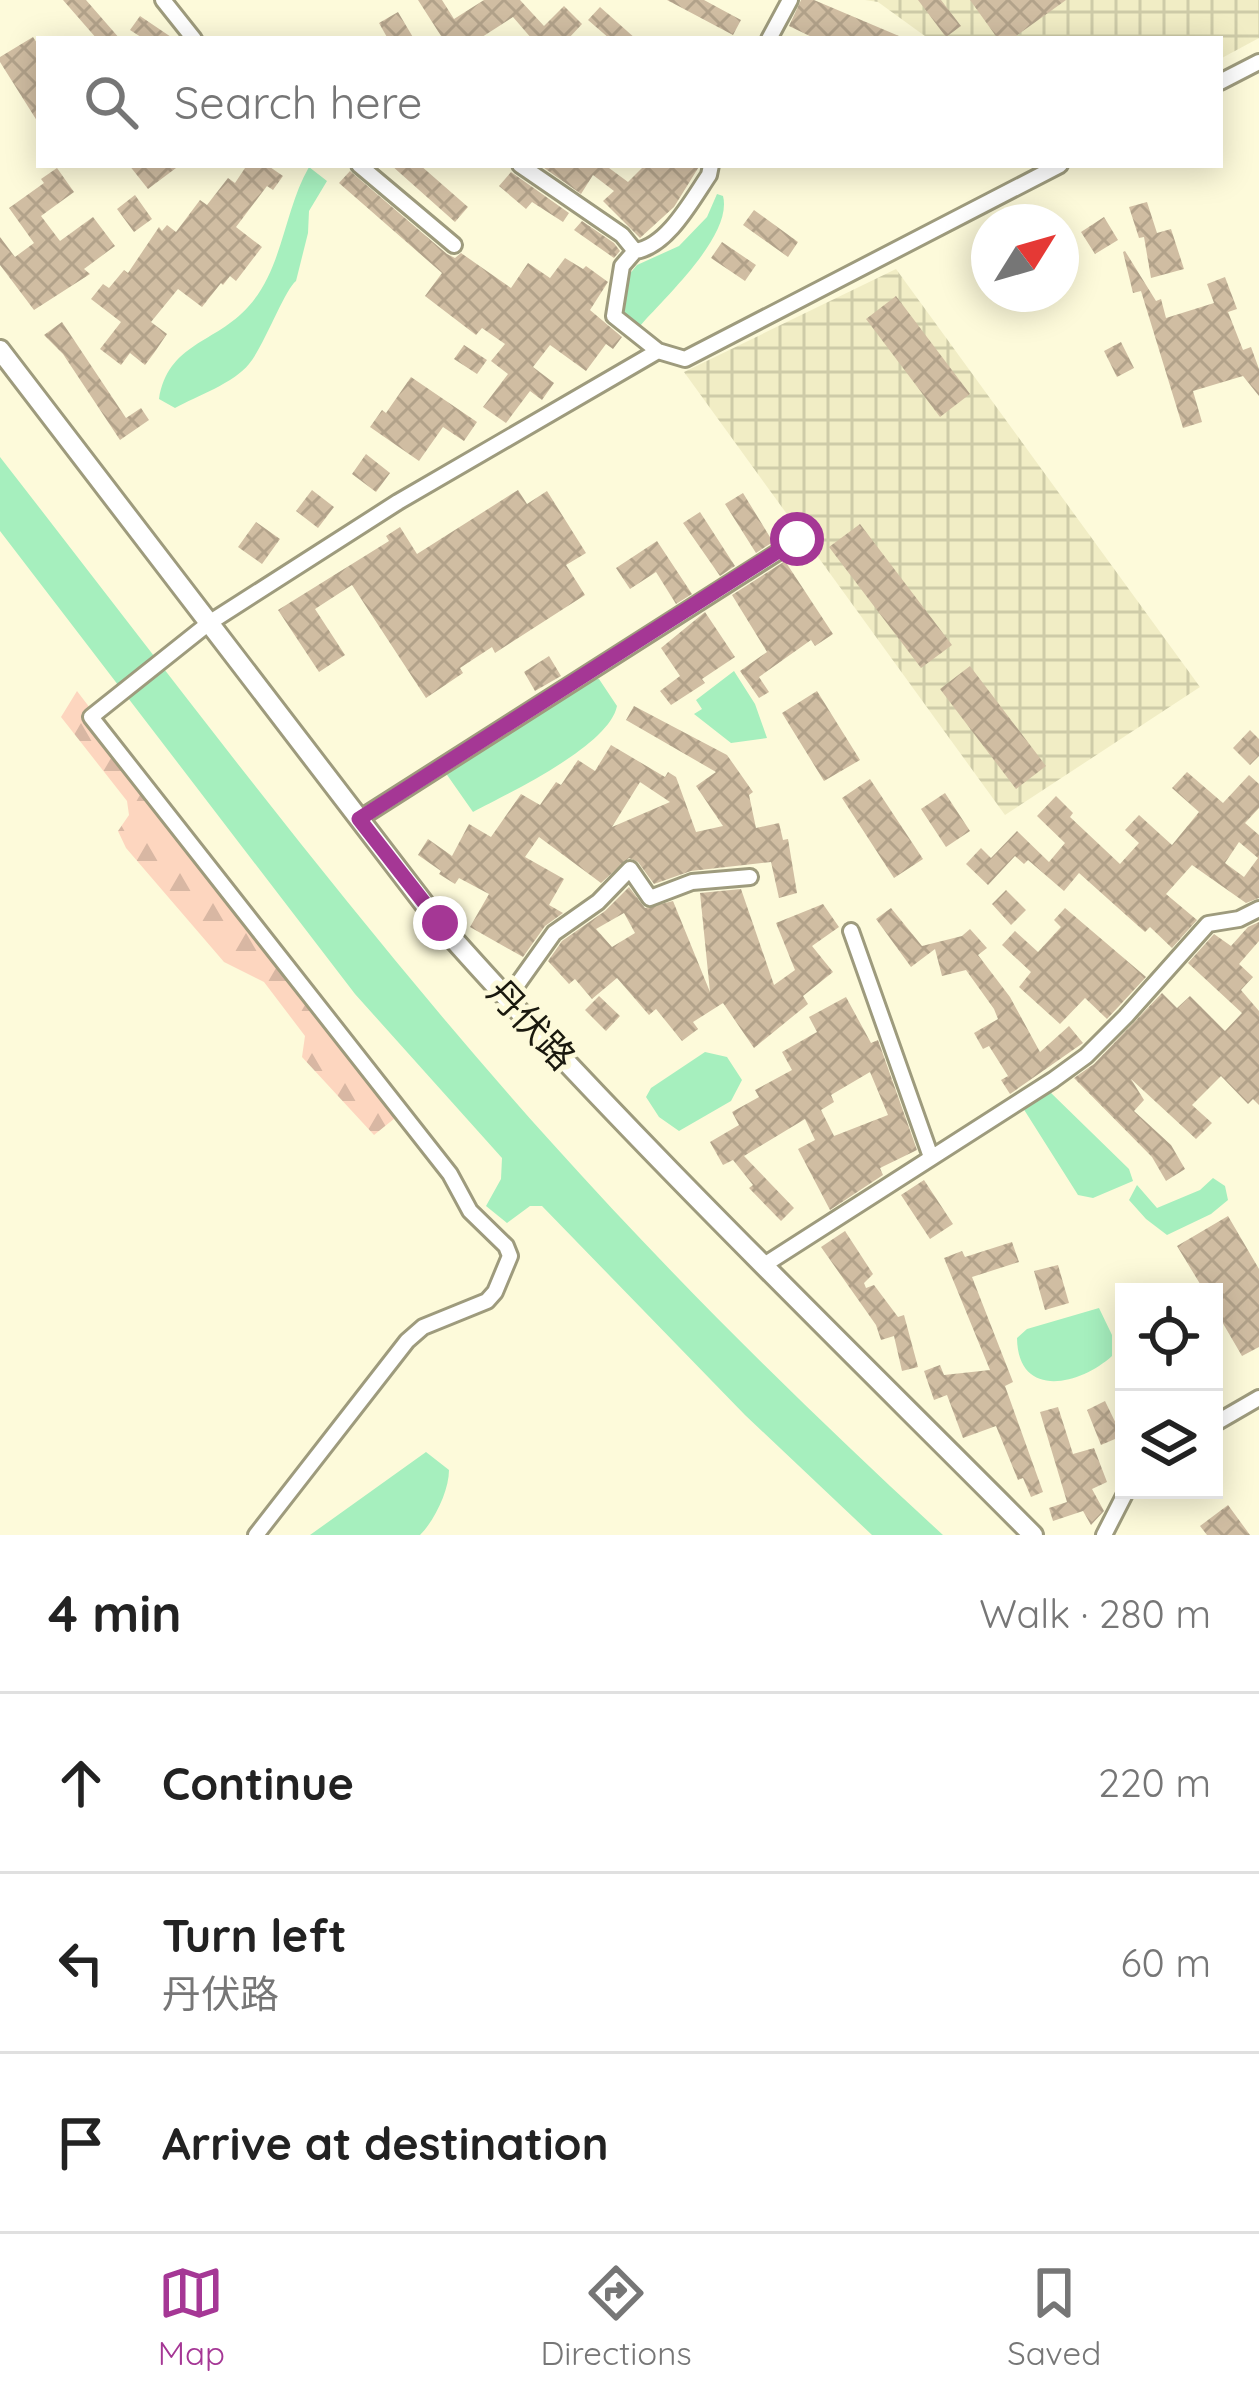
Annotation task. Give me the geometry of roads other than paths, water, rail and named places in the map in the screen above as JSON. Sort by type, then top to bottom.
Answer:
[{"type":"main road","name":"丹伏路","points":[[0,350],[201,629],[506,999],[1033,1535]]},
{"type":"street","points":[[163,0],[192,36]]},
{"type":"street","points":[[771,36],[790,0]]},
{"type":"street","points":[[1223,80],[1259,62]]},
{"type":"street","points":[[363,168],[454,245]]},
{"type":"street","points":[[524,168],[622,235],[635,251]]},
{"type":"street","points":[[710,168],[664,234],[647,250],[635,251],[622,266],[614,316],[658,351],[685,359],[1054,168]]},
{"type":"street","points":[[256,1535],[406,1341],[423,1327],[487,1301],[510,1256],[506,1246],[470,1211],[450,1174],[91,717],[201,629],[398,502],[658,351]]},
{"type":"street","points":[[359,819],[797,539]]},
{"type":"street","points":[[506,999],[554,932],[598,902],[630,869],[650,898],[692,883],[750,877]]},
{"type":"street","points":[[764,1265],[1086,1055],[1163,978],[1208,924],[1240,919],[1259,909]]},
{"type":"street","points":[[850,931],[932,1157]]},
{"type":"street","points":[[1223,1419],[1259,1398]]},
{"type":"street","points":[[1104,1535],[1122,1499]]}]
